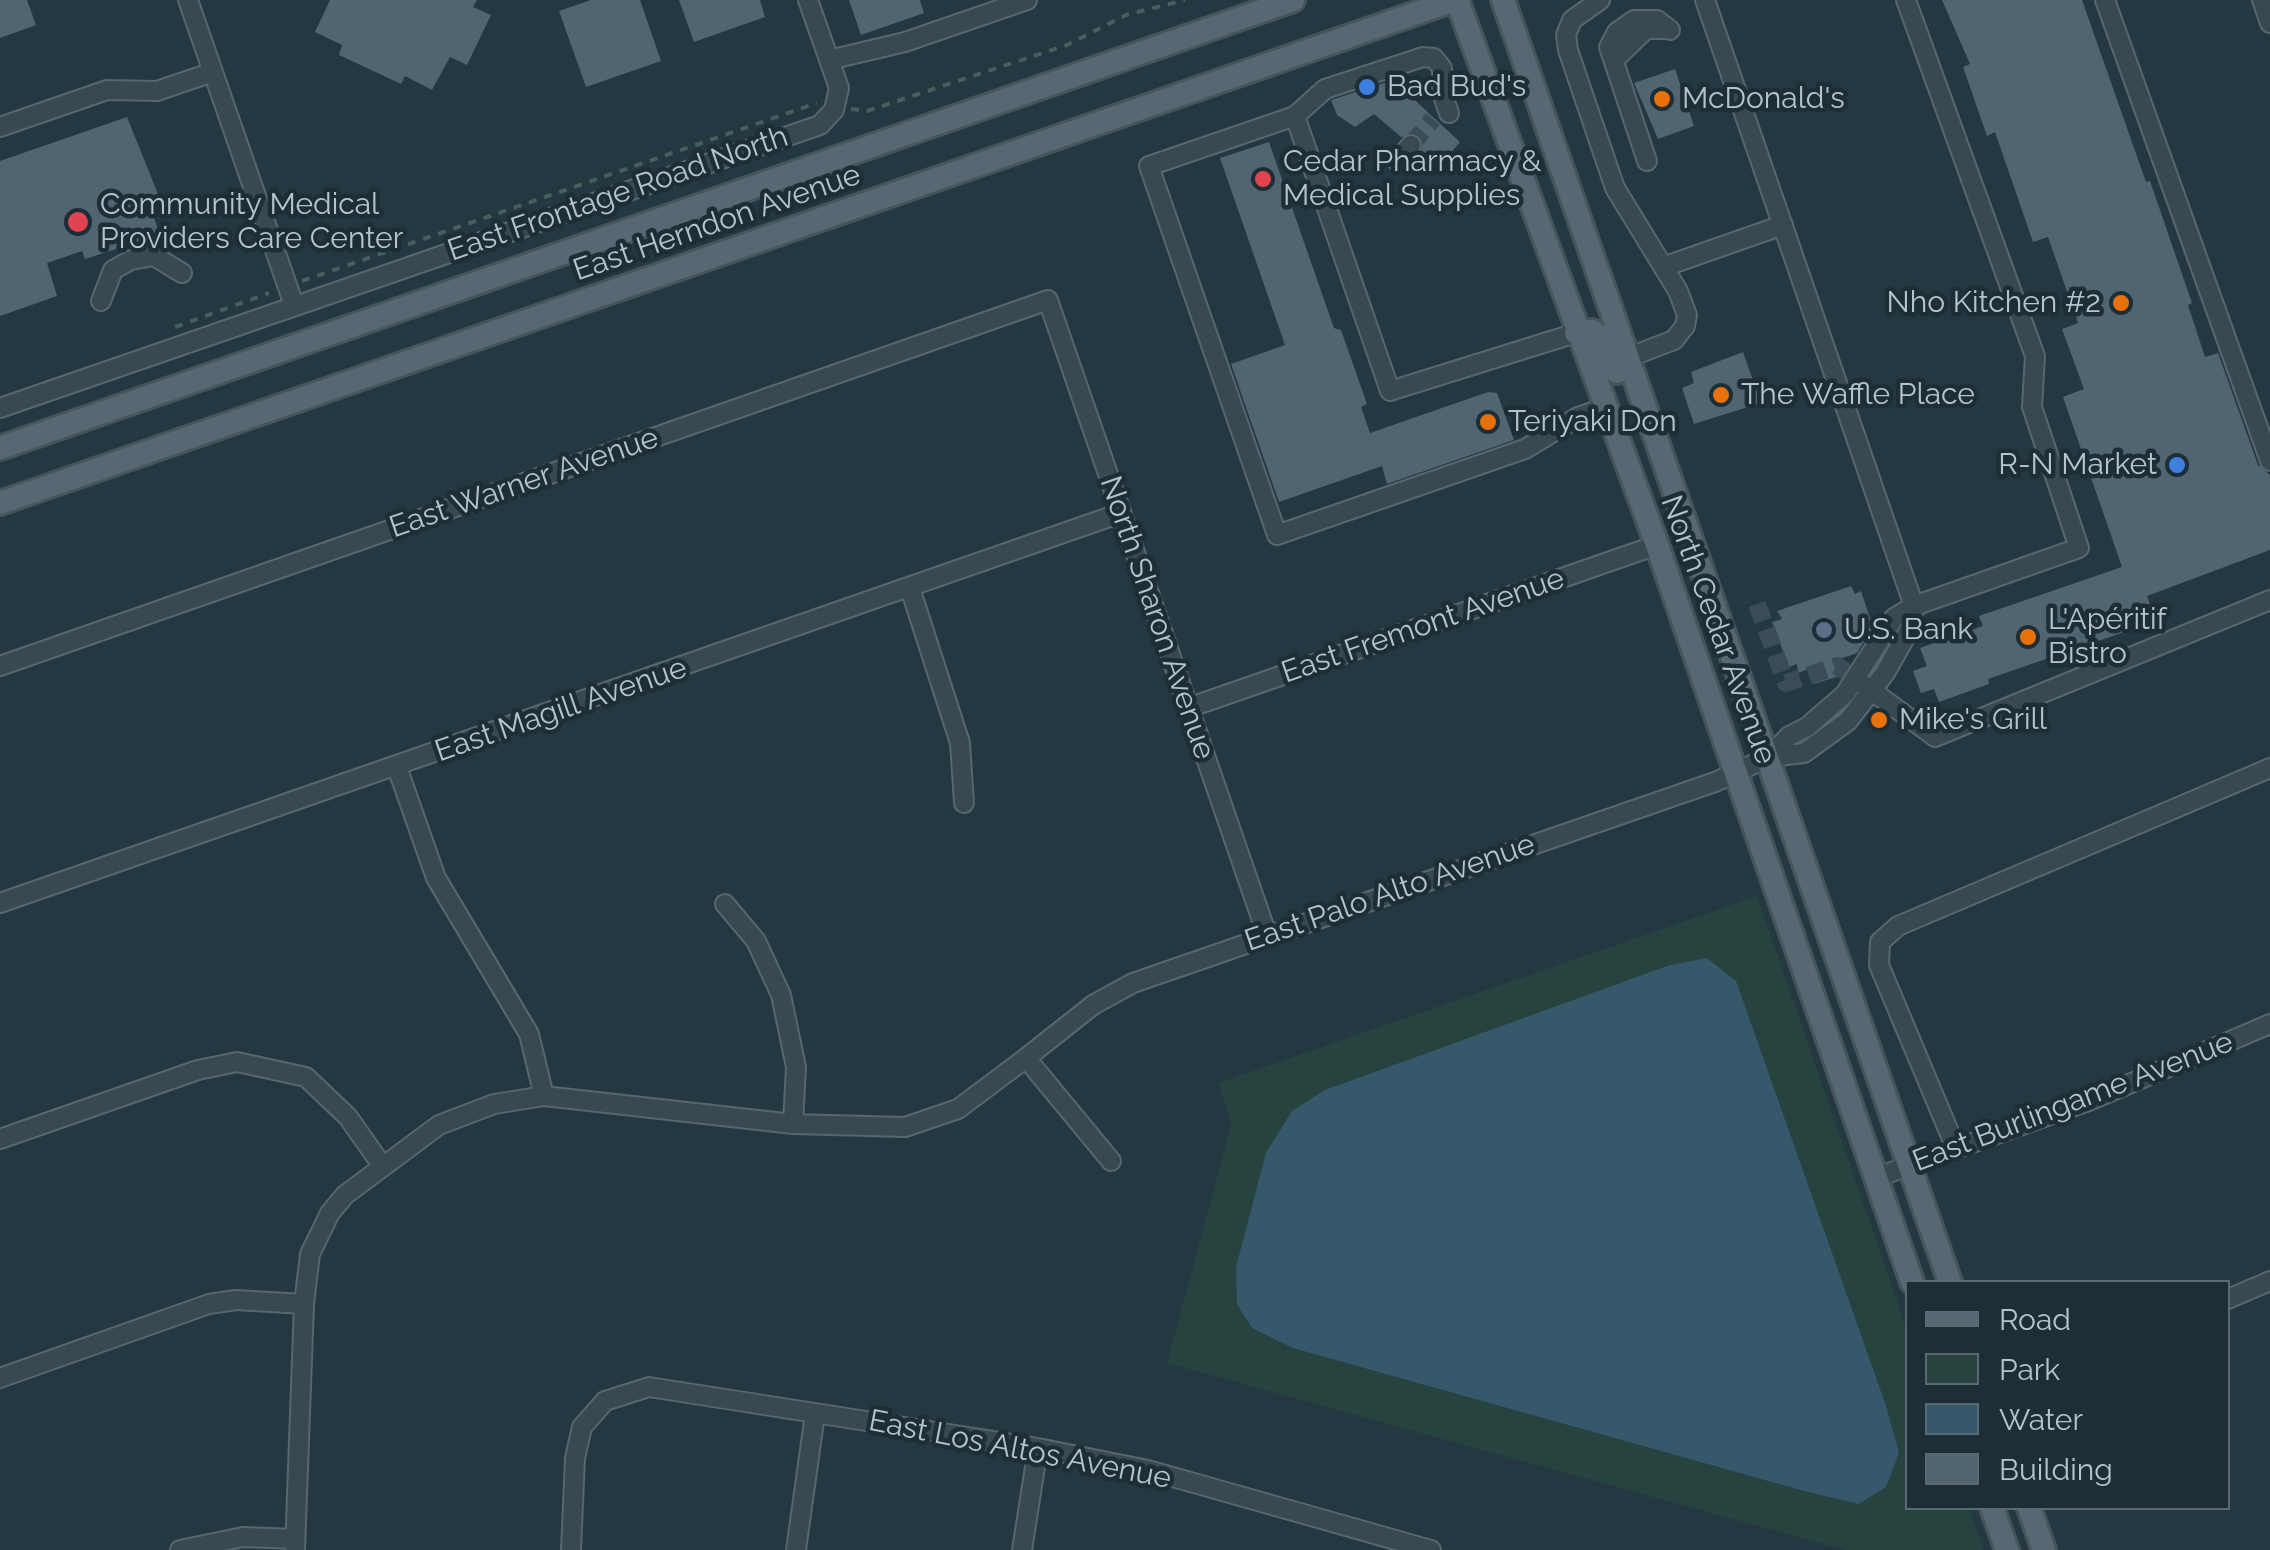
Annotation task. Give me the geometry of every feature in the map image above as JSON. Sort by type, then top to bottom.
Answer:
[{"type":"main road","name":"East Herndon Avenue","points":[[0,448],[1292,0]]},
{"type":"main road","name":"East Herndon Avenue","points":[[0,503],[1455,0]]},
{"type":"main road","name":"North Cedar Avenue","points":[[1455,0],[1658,545],[1911,1280]]},
{"type":"main road","name":"North Cedar Avenue","points":[[1503,0],[1949,1280]]},
{"type":"main road","points":[[1576,333],[1592,332],[1608,348],[1652,471],[1692,538]]},
{"type":"main road","points":[[1993,1510],[2007,1550]]},
{"type":"main road","points":[[2030,1510],[2044,1550]]},
{"type":"street","points":[[188,0],[294,305]]},
{"type":"street","points":[[808,0],[829,60],[905,42],[1028,0]]},
{"type":"street","points":[[1600,0],[1572,20],[1566,34],[1568,50],[1615,188],[1683,302],[1685,326],[1667,344],[1628,358]]},
{"type":"street","points":[[1705,0],[1914,606],[2080,548],[2032,407],[2035,356],[1906,0]]},
{"type":"street","points":[[2105,0],[2270,461]]},
{"type":"street","points":[[2262,0],[2270,23]]},
{"type":"street","points":[[1647,161],[1614,60],[1611,39],[1634,20],[1656,20],[1670,30]]},
{"type":"street","points":[[1449,114],[1442,93],[1442,68],[1434,58],[1424,56],[1325,90],[1294,116],[1149,166],[1277,535],[1525,449],[1578,417],[1604,408]]},
{"type":"street","name":"East Frontage Road North","points":[[0,408],[820,125],[834,110],[839,88],[829,60]]},
{"type":"street","points":[[0,127],[107,90],[157,91],[213,72]]},
{"type":"street","points":[[1294,116],[1390,391],[1576,333]]},
{"type":"street","points":[[1397,160],[1410,144]]},
{"type":"street","points":[[1663,267],[1783,224]]},
{"type":"street","points":[[101,301],[113,270],[131,260],[154,256],[182,273]]},
{"type":"street","name":"North Sharon Avenue","points":[[1048,300],[1267,936]]},
{"type":"street","name":"East Warner Avenue","points":[[0,666],[1048,300]]},
{"type":"street","name":"East Magill Avenue","points":[[0,903],[1121,513]]},
{"type":"street","name":"East Fremont Avenue","points":[[1188,708],[1658,545]]},
{"type":"street","points":[[910,588],[960,743],[964,802]]},
{"type":"street","points":[[1864,685],[1935,737],[2270,600]]},
{"type":"street","name":"East Palo Alto Avenue","points":[[295,1544],[305,1277],[319,1233],[345,1195],[381,1164],[439,1124],[467,1112],[544,1096],[879,1130],[932,1121],[978,1097],[1114,992],[1770,757],[1796,756],[1819,745],[1848,721],[1864,685],[1912,627],[1914,606]]},
{"type":"street","points":[[398,767],[436,878],[529,1034],[544,1096]]},
{"type":"street","points":[[1955,1146],[1879,965],[1880,942],[1898,926],[2270,768]]},
{"type":"street","points":[[725,904],[756,940],[781,994],[796,1067],[793,1124]]},
{"type":"street","name":"East Burlingame Avenue","points":[[1876,1178],[2089,1100],[2270,1024]]},
{"type":"street","points":[[1026,1058],[1111,1161]]},
{"type":"street","points":[[0,1139],[198,1070],[236,1062],[306,1078],[328,1095],[381,1164]]},
{"type":"street","points":[[2230,1298],[2270,1280]]},
{"type":"street","points":[[0,1378],[209,1304],[236,1300],[304,1304]]},
{"type":"street","name":"East Los Altos Avenue","points":[[571,1550],[577,1441],[591,1414],[605,1402],[633,1389],[667,1388],[1038,1448],[1148,1470],[1431,1550]]},
{"type":"street","points":[[796,1550],[815,1414]]},
{"type":"street","points":[[1022,1550],[1038,1448]]},
{"type":"street","points":[[180,1550],[243,1537],[295,1544]]},
{"type":"green space","points":[[1757,896],[1905,1324],[1905,1510],[1970,1510],[1984,1550],[1845,1550],[1167,1363],[1232,1122],[1218,1083]]},
{"type":"water","points":[[1707,958],[1736,981],[1886,1406],[1899,1453],[1886,1487],[1858,1504],[1797,1489],[1293,1348],[1252,1328],[1237,1304],[1236,1267],[1266,1153],[1292,1111],[1325,1090],[1670,965]]},
{"type":"building","points":[[0,0],[27,0],[36,25],[0,38]]},
{"type":"building","points":[[330,0],[477,0],[473,7],[491,15],[467,65],[450,57],[432,90],[405,76],[401,84],[339,55],[342,45],[315,32]]},
{"type":"building","points":[[591,0],[640,0],[661,61],[586,87],[559,11]]},
{"type":"building","points":[[679,0],[760,0],[765,17],[694,42]]},
{"type":"building","points":[[849,0],[920,0],[924,13],[861,35]]},
{"type":"building","points":[[1942,0],[2082,0],[2146,182],[2150,181],[2192,303],[2188,305],[2205,357],[2218,353],[2258,465],[2270,475],[2270,550],[2147,596],[2156,621],[1988,679],[1989,684],[1939,702],[1934,689],[1921,693],[1913,671],[1927,666],[1920,648],[1983,626],[1979,616],[2122,567],[2063,397],[2084,389],[2062,329],[2078,323],[2048,237],[2033,242],[1995,132],[1987,136],[1963,67],[1970,64]]},
{"type":"building","name":"McDonald's","points":[[1675,69],[1694,126],[1658,139],[1634,83]]},
{"type":"building","points":[[1393,80],[1460,142],[1438,168],[1420,153],[1423,142],[1418,135],[1401,137],[1374,114],[1355,127],[1337,115],[1331,100]]},
{"type":"building","name":"Community Medical Providers Care Center","points":[[127,117],[162,204],[151,209],[160,235],[85,259],[82,251],[47,263],[57,296],[0,316],[0,161]]},
{"type":"building","points":[[1269,142],[1334,328],[1341,330],[1367,404],[1361,407],[1370,433],[1488,392],[1497,393],[1514,440],[1387,484],[1382,466],[1279,502],[1231,364],[1285,345],[1220,158]]},
{"type":"building","name":"The Waffle Place","points":[[1743,352],[1761,403],[1694,424],[1682,388],[1694,383],[1691,372]]},
{"type":"building","name":"U.S. Bank","points":[[1851,586],[1855,594],[1861,591],[1873,627],[1857,653],[1834,661],[1839,676],[1814,684],[1808,669],[1798,673],[1797,664],[1789,667],[1772,622],[1782,619],[1777,611]]},
{"type":"tunnel","points":[[1411,145],[1433,119]]},
{"type":"tunnel","points":[[1757,604],[1786,683],[1837,666],[1857,679]]},
{"type":"place","name":"Bad Bud's","points":[[1367,87]]},
{"type":"place","name":"McDonald's","points":[[1662,99]]},
{"type":"place","name":"Cedar Pharmacy & Medical Supplies","points":[[1263,179]]},
{"type":"place","name":"Community Medical Providers Care Center","points":[[78,222]]},
{"type":"place","name":"Nho Kitchen #2","points":[[2121,303]]},
{"type":"place","name":"The Waffle Place","points":[[1721,395]]},
{"type":"place","name":"Teriyaki Don","points":[[1488,422]]},
{"type":"place","name":"R-N Market","points":[[2177,465]]},
{"type":"place","name":"U.S. Bank","points":[[1824,630]]},
{"type":"place","name":"L'Apéritif Bistro","points":[[2028,637]]},
{"type":"place","name":"Mike's Grill","points":[[1879,720]]}]
